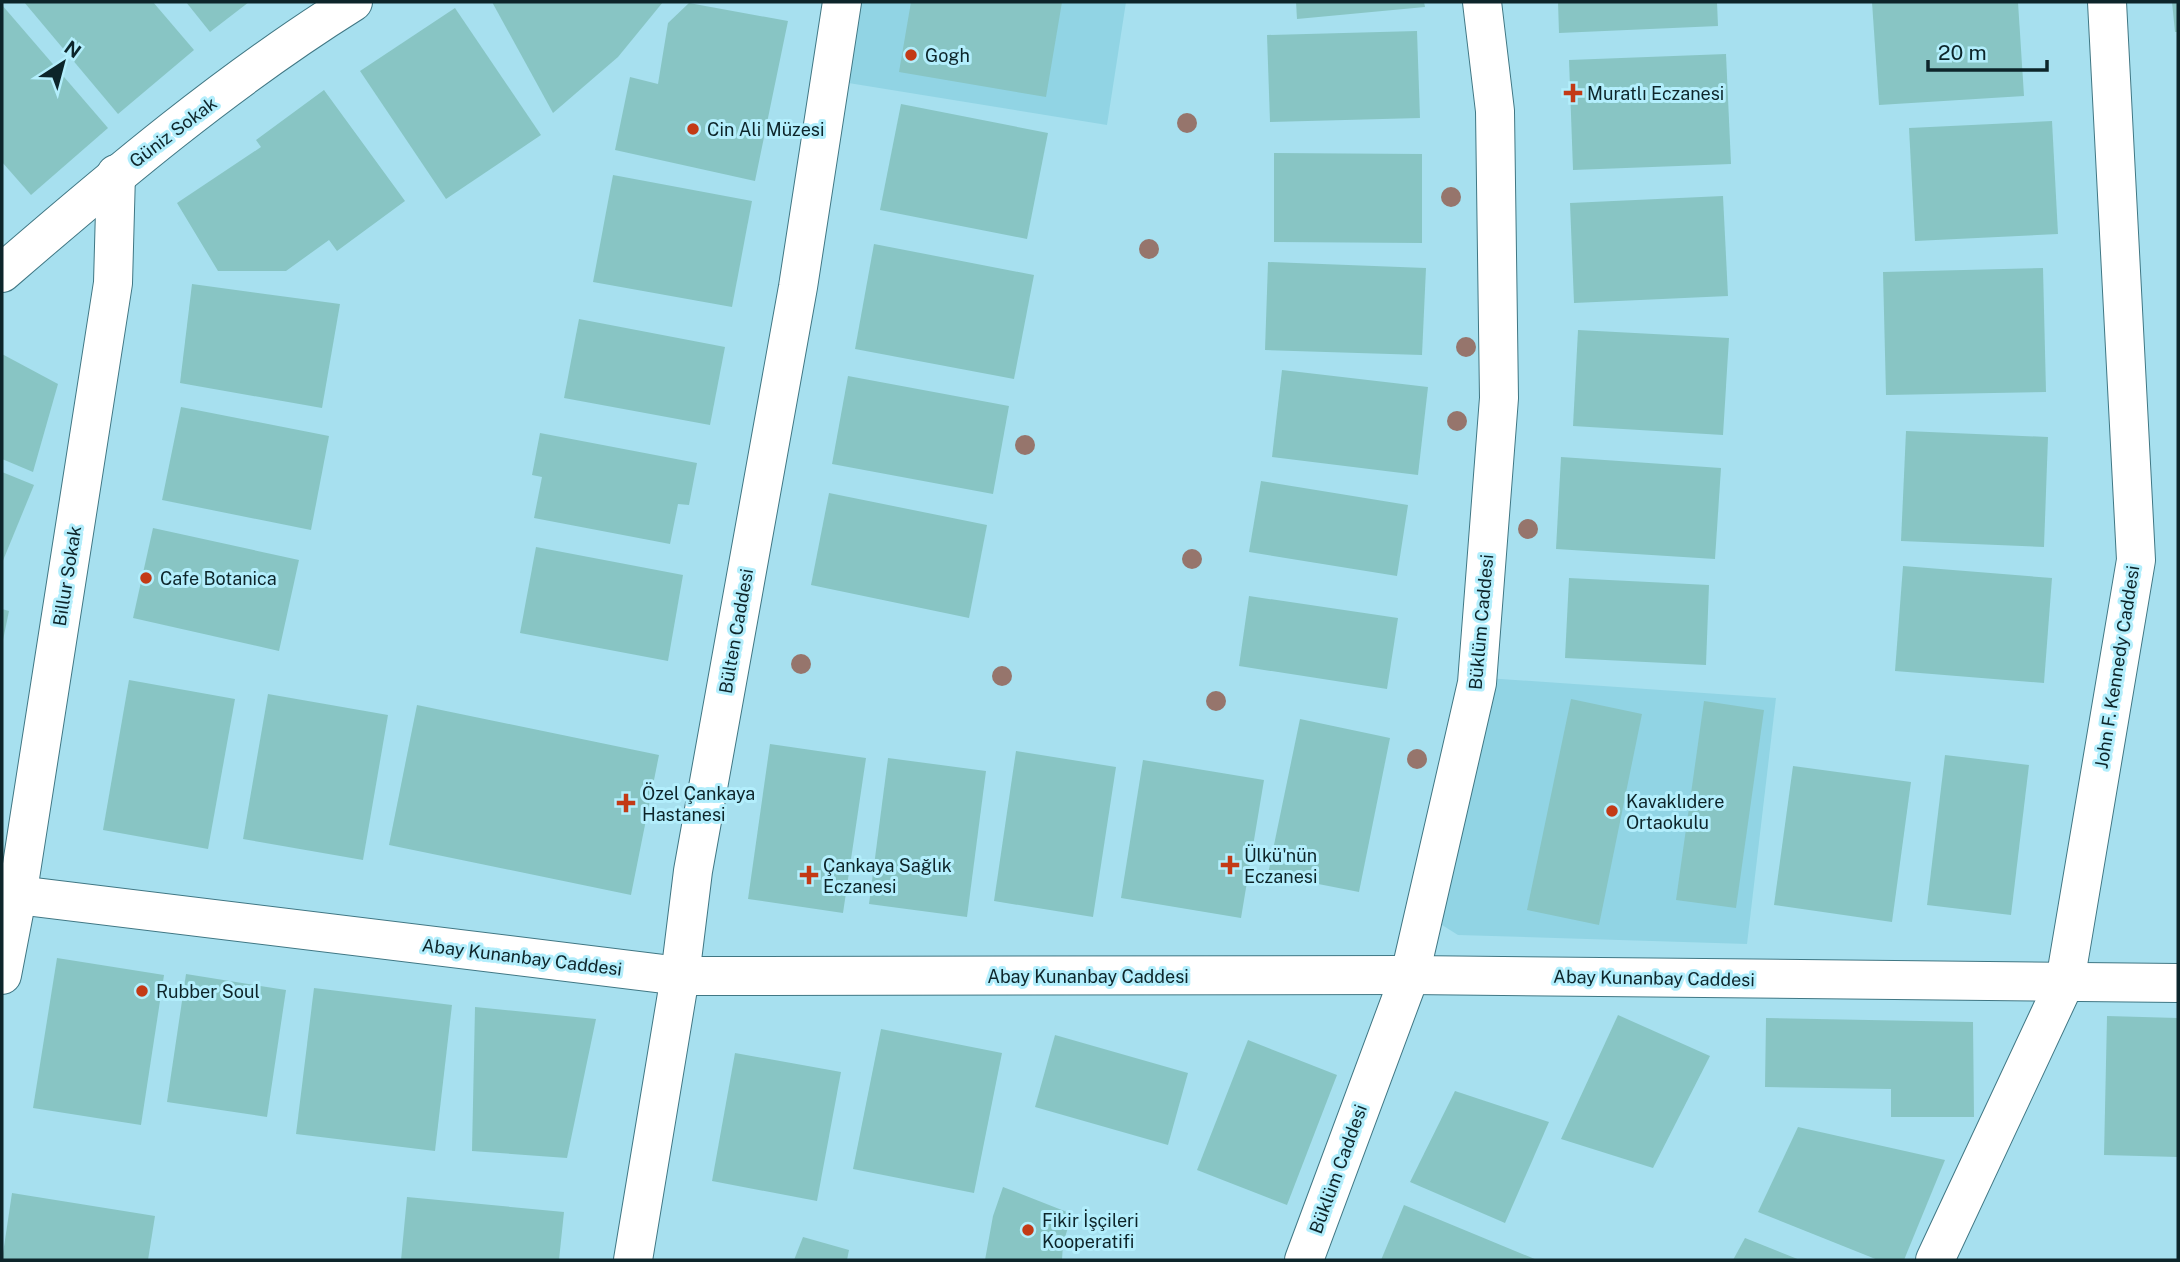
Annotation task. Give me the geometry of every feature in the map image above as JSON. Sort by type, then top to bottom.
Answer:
[{"type":"street","name":"Güniz Sokak","points":[[2,273],[117,174],[306,31],[353,2]]},
{"type":"street","name":"Bülten Caddesi","points":[[633,1260],[680,976],[693,871],[800,273],[842,2]]},
{"type":"street","name":"Büklüm Caddesi","points":[[1304,1260],[1410,975],[1477,683],[1499,398],[1495,111],[1482,2]]},
{"type":"street","name":"John F. Kennedy Caddesi","points":[[1936,1260],[2065,982],[2136,560],[2107,2]]},
{"type":"street","name":"Billur Sokak","points":[[2,975],[9,895],[113,284],[117,174]]},
{"type":"street","name":"Abay Kunanbay Caddesi","points":[[9,895],[680,976],[1410,975],[2178,983]]},
{"type":"shaded area","points":[[842,2],[1126,2],[1107,125],[830,80]]},
{"type":"shaded area","name":"Kavaklıdere Ortaokulu","points":[[1486,678],[1776,698],[1747,944],[1458,935],[1442,925]]},
{"type":"building","points":[[24,2],[153,2],[194,50],[118,114]]},
{"type":"building","points":[[186,2],[249,2],[210,32]]},
{"type":"building","points":[[492,2],[663,2],[618,57],[553,113]]},
{"type":"building","points":[[911,2],[1062,2],[1046,97],[899,72]]},
{"type":"building","points":[[1296,2],[1424,2],[1425,7],[1297,19]]},
{"type":"building","points":[[1558,2],[1717,2],[1718,26],[1559,33]]},
{"type":"building","points":[[1872,2],[2018,2],[2024,96],[1879,105]]},
{"type":"building","points":[[2172,2],[2178,2],[2178,32],[2175,32]]},
{"type":"building","points":[[689,3],[788,21],[755,181],[615,150],[630,77],[658,84],[668,23]]},
{"type":"building","points":[[2,5],[108,128],[31,195],[2,162]]},
{"type":"building","points":[[455,8],[541,135],[446,199],[360,71]]},
{"type":"building","points":[[1417,31],[1420,118],[1270,122],[1267,35]]},
{"type":"building","points":[[1726,54],[1731,164],[1573,170],[1569,60]]},
{"type":"building","points":[[324,90],[405,201],[337,251],[329,240],[286,271],[218,271],[177,203],[261,147],[256,140]]},
{"type":"building","points":[[901,104],[1048,133],[1027,239],[880,210]]},
{"type":"building","points":[[2052,121],[2058,234],[1915,241],[1909,128]]},
{"type":"building","points":[[1274,153],[1422,154],[1422,243],[1274,242]]},
{"type":"building","points":[[613,175],[752,201],[732,307],[593,282]]},
{"type":"building","points":[[1723,196],[1728,296],[1574,303],[1570,203]]},
{"type":"building","points":[[874,244],[1034,275],[1014,379],[855,349]]},
{"type":"building","points":[[1268,262],[1426,268],[1422,355],[1265,350]]},
{"type":"building","points":[[2043,268],[2046,392],[1886,395],[1883,272]]},
{"type":"building","points":[[192,284],[340,304],[322,408],[180,383]]},
{"type":"building","points":[[579,319],[725,347],[710,425],[564,398]]},
{"type":"building","points":[[1578,330],[1729,338],[1723,435],[1573,426]]},
{"type":"building","points":[[2,354],[58,384],[33,472],[2,459]]},
{"type":"building","points":[[1282,370],[1428,387],[1418,475],[1272,457]]},
{"type":"building","points":[[848,376],[1009,406],[993,494],[832,464]]},
{"type":"building","points":[[181,407],[329,436],[311,530],[162,500]]},
{"type":"building","points":[[1906,431],[2048,437],[2044,547],[1901,541]]},
{"type":"building","points":[[540,433],[697,463],[689,505],[678,504],[670,544],[534,518],[542,477],[532,475]]},
{"type":"building","points":[[1561,457],[1721,468],[1715,559],[1556,549]]},
{"type":"building","points":[[2,472],[34,485],[2,563]]},
{"type":"building","points":[[1261,481],[1408,505],[1397,576],[1249,552]]},
{"type":"building","points":[[829,493],[987,525],[969,618],[811,585]]},
{"type":"building","points":[[153,528],[299,560],[279,651],[133,618]]},
{"type":"building","points":[[536,547],[683,575],[668,661],[520,633]]},
{"type":"building","points":[[1903,566],[2052,578],[2044,683],[1895,671]]},
{"type":"building","points":[[1569,578],[1709,585],[1706,665],[1565,658]]},
{"type":"building","points":[[1249,596],[1398,618],[1387,689],[1239,666]]},
{"type":"building","points":[[2,609],[9,611],[3,640],[2,640]]},
{"type":"building","points":[[129,680],[235,699],[208,849],[103,830]]},
{"type":"building","points":[[268,694],[388,715],[363,860],[243,839]]},
{"type":"building","points":[[1571,699],[1642,714],[1599,925],[1527,910]]},
{"type":"building","points":[[1704,701],[1764,710],[1736,908],[1676,900]]},
{"type":"building","points":[[417,705],[659,755],[631,895],[389,845]]},
{"type":"building","points":[[1300,719],[1390,738],[1359,892],[1268,874]]},
{"type":"building","points":[[770,744],[866,758],[843,913],[748,899]]},
{"type":"building","points":[[1016,751],[1116,767],[1093,917],[994,901]]},
{"type":"building","points":[[1945,755],[2029,765],[2011,915],[1927,905]]},
{"type":"building","points":[[888,758],[986,771],[967,917],[869,904]]},
{"type":"building","points":[[1143,760],[1264,780],[1241,918],[1121,898]]},
{"type":"building","points":[[1793,766],[1911,782],[1892,922],[1774,905]]},
{"type":"building","points":[[57,958],[164,975],[141,1125],[33,1108]]},
{"type":"building","points":[[186,974],[286,990],[267,1117],[167,1102]]},
{"type":"building","points":[[314,988],[452,1005],[435,1151],[296,1134]]},
{"type":"building","points":[[475,1007],[596,1019],[567,1158],[472,1151]]},
{"type":"building","points":[[1618,1015],[1710,1056],[1653,1168],[1561,1139]]},
{"type":"building","points":[[2107,1016],[2178,1018],[2178,1157],[2104,1155]]},
{"type":"building","points":[[1766,1018],[1973,1022],[1974,1117],[1891,1117],[1891,1089],[1765,1087]]},
{"type":"building","points":[[881,1029],[1002,1053],[974,1193],[853,1169]]},
{"type":"building","points":[[1055,1035],[1188,1073],[1168,1145],[1035,1107]]},
{"type":"building","points":[[1248,1040],[1337,1075],[1287,1205],[1197,1170]]},
{"type":"building","points":[[735,1053],[841,1072],[817,1201],[712,1181]]},
{"type":"building","points":[[1455,1091],[1549,1122],[1505,1223],[1410,1182]]},
{"type":"building","points":[[1798,1127],[1945,1160],[1904,1260],[1878,1260],[1758,1212]]},
{"type":"building","name":"Fikir İşçileri Kooperatifi","points":[[1003,1187],[1072,1214],[1063,1244],[1062,1260],[985,1260],[993,1216]]},
{"type":"building","points":[[12,1193],[155,1216],[148,1260],[2,1260]]},
{"type":"building","points":[[407,1197],[564,1212],[559,1260],[401,1260]]},
{"type":"building","points":[[1404,1205],[1537,1260],[1381,1260]]},
{"type":"building","points":[[803,1237],[849,1250],[847,1260],[794,1260]]},
{"type":"building","points":[[1745,1238],[1800,1260],[1733,1260]]},
{"type":"place","name":"Gogh","points":[[911,55]]},
{"type":"place","name":"Muratlı Eczanesi","points":[[1573,93]]},
{"type":"place","name":"Cin Ali Müzesi","points":[[693,129]]},
{"type":"place","name":"Cafe Botanica","points":[[146,578]]},
{"type":"place","name":"Özel Çankaya Hastanesi","points":[[626,803]]},
{"type":"place","name":"Kavaklıdere Ortaokulu","points":[[1612,811]]},
{"type":"place","name":"Ülkü'nün Eczanesi","points":[[1230,865]]},
{"type":"place","name":"Çankaya Sağlık Eczanesi","points":[[809,875]]},
{"type":"place","name":"Rubber Soul","points":[[142,991]]},
{"type":"place","name":"Fikir İşçileri Kooperatifi","points":[[1028,1230]]}]
